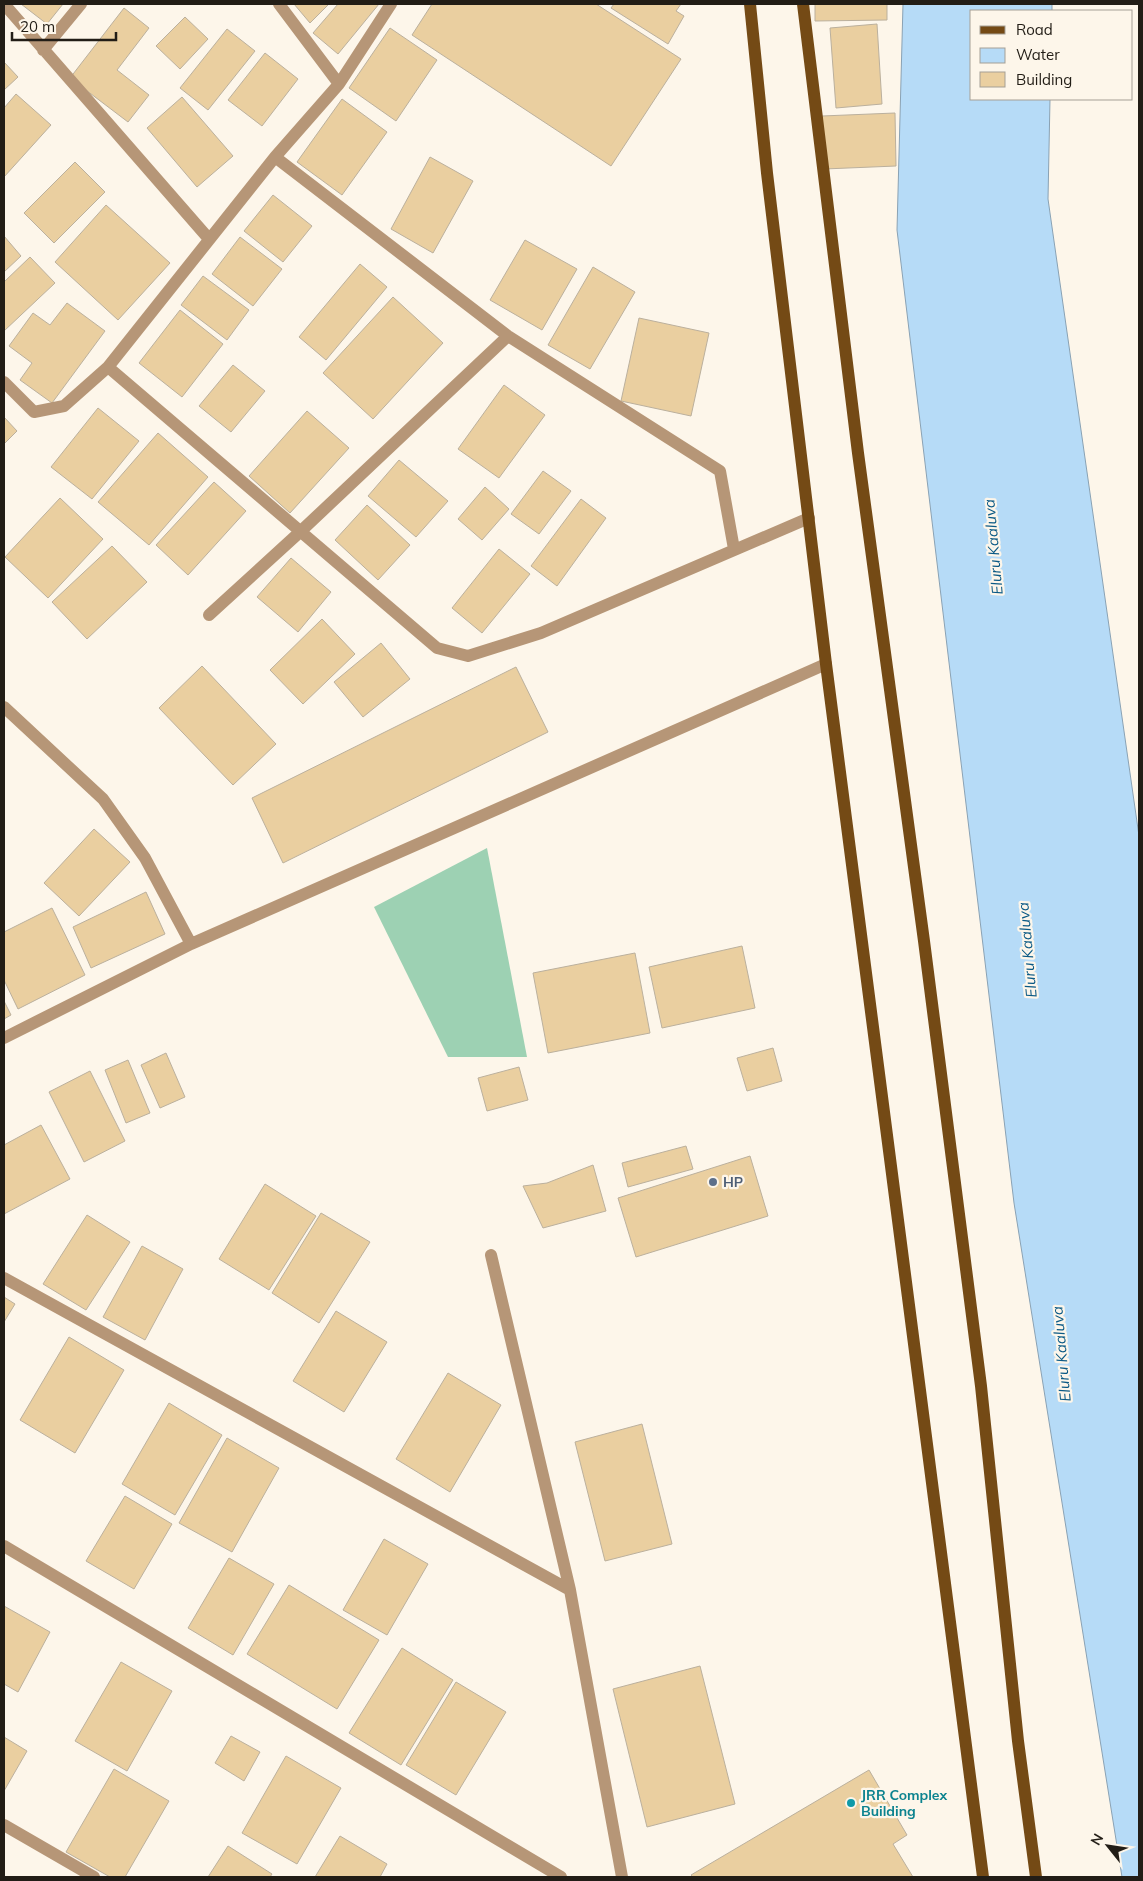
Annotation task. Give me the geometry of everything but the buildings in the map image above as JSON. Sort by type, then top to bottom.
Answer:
[{"type":"main road","points":[[750,4],[767,172],[826,664],[983,1877]]},
{"type":"main road","points":[[803,4],[859,462],[923,931],[981,1386],[1018,1741],[1036,1877]]},
{"type":"street","points":[[4,4],[210,239]]},
{"type":"street","points":[[43,50],[80,4]]},
{"type":"street","points":[[279,4],[339,84]]},
{"type":"street","points":[[4,382],[34,412],[64,406],[108,367],[275,157],[339,84],[391,4]]},
{"type":"street","points":[[275,157],[508,336],[720,471],[734,549]]},
{"type":"street","points":[[209,615],[508,336]]},
{"type":"street","points":[[108,367],[437,648],[468,656],[541,633],[809,518]]},
{"type":"street","points":[[4,1038],[191,944],[826,664]]},
{"type":"street","points":[[4,707],[103,799],[145,858],[191,944]]},
{"type":"street","points":[[491,1254],[570,1590],[622,1877]]},
{"type":"street","points":[[4,1278],[570,1590]]},
{"type":"street","points":[[4,1546],[561,1877]]},
{"type":"street","points":[[4,1825],[94,1877]]},
{"type":"green space","points":[[487,848],[527,1057],[448,1057],[374,907]]},
{"type":"water","name":"Eluru Kaaluva","points":[[903,4],[1052,4],[1052,10],[970,10],[970,100],[1050,100],[1048,199],[1139,836],[1139,1877],[1122,1877],[1014,1203],[897,230]]},
{"type":"place","name":"HP","points":[[713,1182]]},
{"type":"place","name":"JRR Complex Building","points":[[851,1803]]}]
